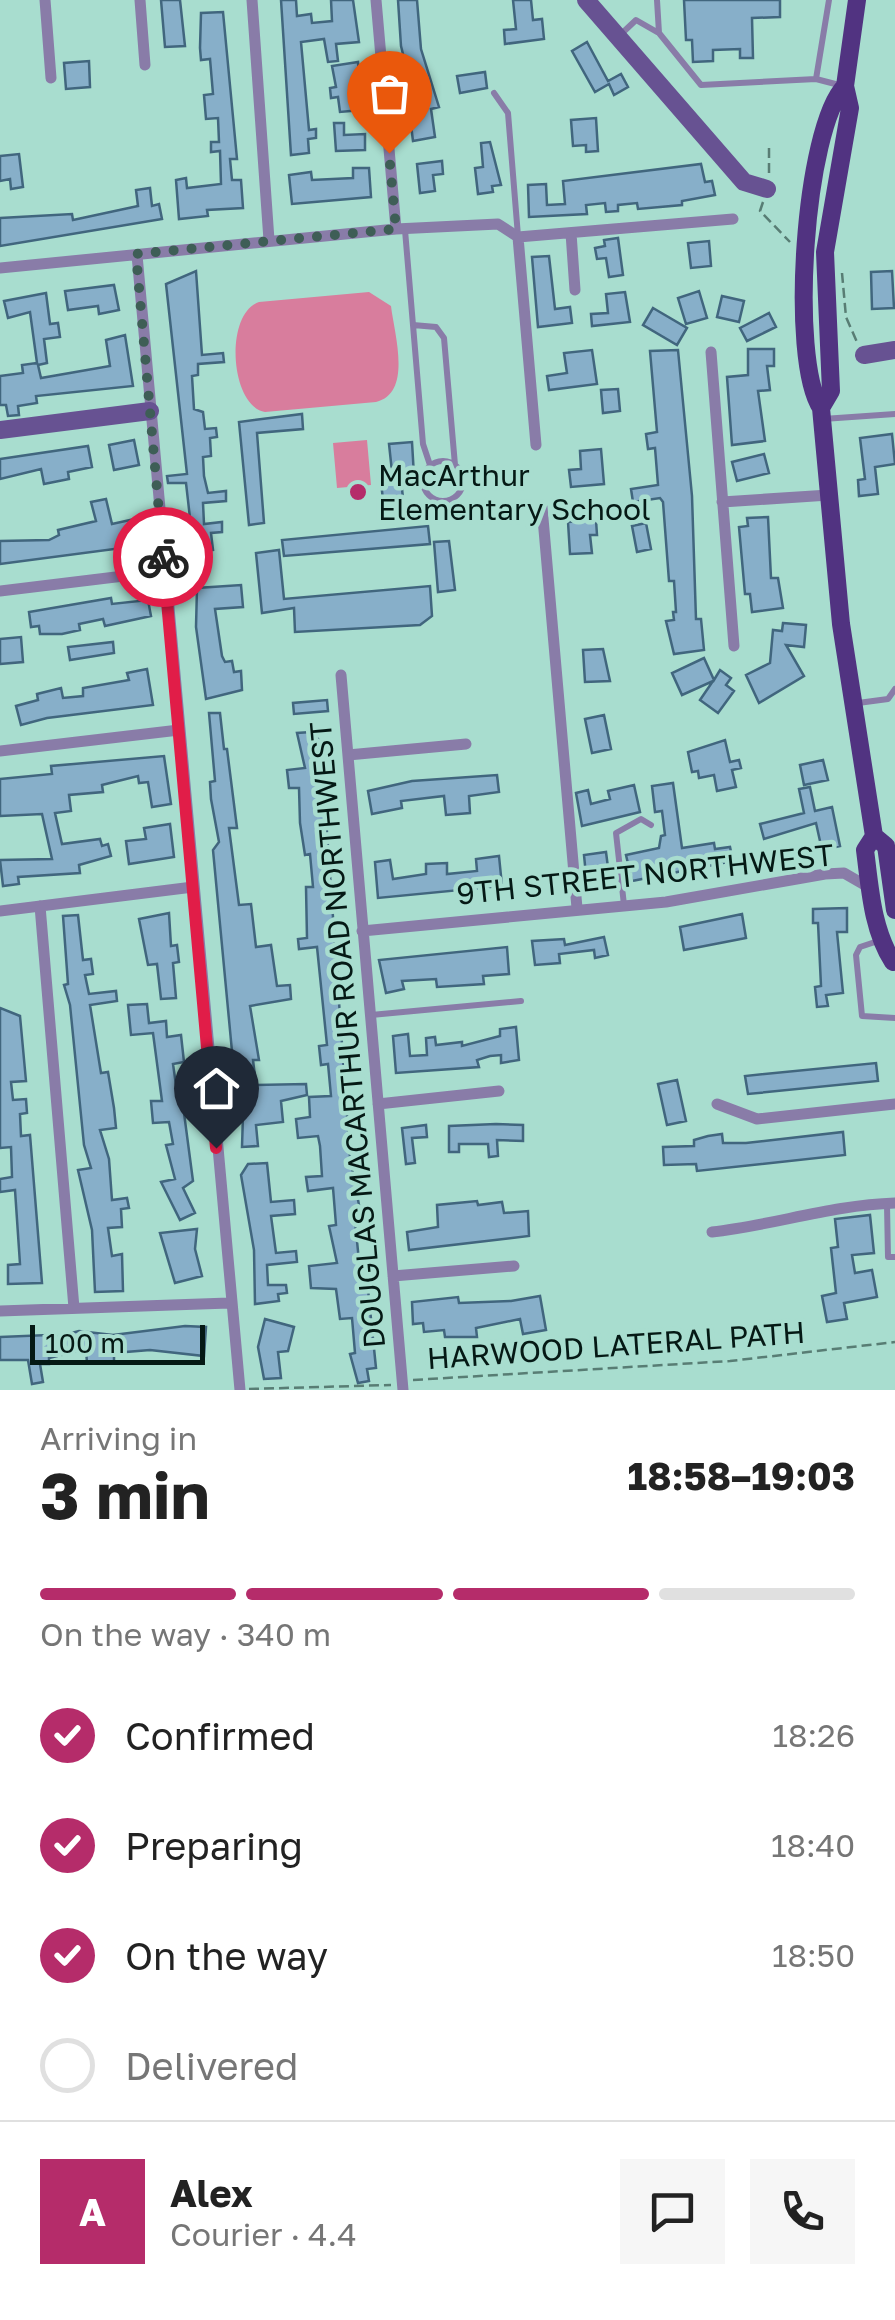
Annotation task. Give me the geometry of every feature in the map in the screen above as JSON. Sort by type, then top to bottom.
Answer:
[{"type":"main road","points":[[857,0],[845,86],[831,100],[825,122],[805,250],[810,391],[822,414],[852,704],[874,836],[886,846],[895,910]]},
{"type":"main road","points":[[874,836],[864,850],[870,889],[879,940],[894,965]]},
{"type":"street","points":[[45,0],[51,78]]},
{"type":"street","points":[[140,0],[146,65]]},
{"type":"street","points":[[252,0],[269,240]]},
{"type":"street","points":[[376,0],[400,229]]},
{"type":"street","points":[[586,0],[744,182],[767,189]]},
{"type":"street","points":[[0,268],[400,229],[498,224],[518,237],[733,219]]},
{"type":"street","points":[[571,233],[575,290]]},
{"type":"street","points":[[518,237],[536,445]]},
{"type":"street","points":[[136,254],[229,1303],[240,1390]]},
{"type":"street","points":[[864,355],[895,350]]},
{"type":"street","points":[[710,352],[734,646]]},
{"type":"street","points":[[0,430],[150,411]]},
{"type":"street","points":[[722,502],[830,494]]},
{"type":"street","points":[[542,506],[577,908]]},
{"type":"street","points":[[0,591],[165,570]]},
{"type":"street","name":"DOUGLAS MACARTHUR ROAD NORTHWEST","points":[[341,675],[402,1385]]},
{"type":"street","points":[[0,752],[179,730]]},
{"type":"street","points":[[348,755],[466,744]]},
{"type":"street","name":"9TH STREET NORTHWEST","points":[[362,931],[624,905],[844,873],[870,889]]},
{"type":"street","points":[[0,911],[193,887]]},
{"type":"street","points":[[40,906],[74,1308]]},
{"type":"street","points":[[378,1104],[500,1090]]},
{"type":"street","points":[[716,1104],[758,1119],[895,1104]]},
{"type":"street","points":[[712,1232],[774,1226],[850,1205],[891,1203]]},
{"type":"street","points":[[394,1276],[514,1266]]},
{"type":"street","points":[[0,1310],[229,1303]]},
{"type":"lane","points":[[657,0],[658,33]]},
{"type":"lane","points":[[816,79],[828,0]]},
{"type":"lane","points":[[617,38],[636,20],[658,33],[701,85],[816,79],[845,86]]},
{"type":"lane","points":[[494,93],[508,113],[518,237]]},
{"type":"lane","points":[[400,229],[423,444],[430,465]]},
{"type":"lane","points":[[413,326],[436,327],[444,338],[456,465],[463,482],[458,495],[446,501],[434,498],[425,489],[424,476],[430,465],[443,460],[456,465]]},
{"type":"lane","points":[[822,414],[895,414]]},
{"type":"lane","points":[[852,704],[888,699],[895,689]]},
{"type":"lane","points":[[624,905],[616,833],[641,819],[650,825]]},
{"type":"lane","points":[[879,940],[860,947],[856,954],[862,1016],[895,1018]]},
{"type":"lane","points":[[370,1016],[521,1002]]},
{"type":"lane","points":[[891,1203],[888,1257],[895,1257]]},
{"type":"path","points":[[768,148],[767,189],[760,212],[795,246]]},
{"type":"path","points":[[836,270],[843,275],[846,317],[864,355]]},
{"type":"path","name":"HARWOOD LATERAL PATH","points":[[240,1390],[388,1386],[730,1361],[895,1342]]},
{"type":"shaded area","points":[[369,292],[391,306],[398,375],[387,396],[376,402],[265,412],[253,406],[238,378],[236,359],[240,323],[248,310],[259,302]]},
{"type":"shaded area","points":[[367,440],[371,485],[337,488],[333,443]]},
{"type":"building","points":[[161,0],[180,0],[185,46],[165,47]]},
{"type":"building","points":[[281,0],[296,0],[297,16],[311,14],[312,23],[332,21],[331,0],[353,0],[359,42],[336,44],[338,61],[328,62],[324,39],[301,42],[309,130],[316,129],[316,138],[308,139],[309,153],[291,155]]},
{"type":"building","points":[[398,0],[417,0],[421,49],[439,107],[431,109],[435,137],[413,141],[410,117],[414,117],[406,83],[410,82],[401,46]]},
{"type":"building","points":[[513,0],[531,0],[533,20],[542,19],[544,39],[505,44],[504,30],[516,29]]},
{"type":"building","points":[[684,0],[780,0],[780,17],[752,18],[753,58],[740,58],[740,49],[713,50],[713,61],[693,62],[692,40],[686,40]]},
{"type":"building","points":[[223,12],[237,159],[230,159],[232,180],[241,180],[243,208],[207,210],[208,216],[179,219],[176,180],[186,178],[187,188],[221,184],[220,151],[211,152],[211,142],[219,142],[218,118],[206,119],[204,95],[213,94],[210,59],[201,60],[200,48],[201,13]]},
{"type":"building","points":[[587,42],[608,81],[621,74],[628,87],[614,95],[609,84],[595,92],[572,51]]},
{"type":"building","points":[[89,61],[90,87],[66,89],[64,63]]},
{"type":"building","points":[[358,62],[361,110],[340,112],[338,97],[331,98],[330,88],[336,87],[332,66]]},
{"type":"building","points":[[485,72],[487,88],[460,93],[457,76]]},
{"type":"building","points":[[596,118],[598,151],[586,152],[586,145],[573,146],[571,120]]},
{"type":"building","points":[[334,123],[344,123],[344,135],[365,134],[365,150],[336,151]]},
{"type":"building","points":[[490,142],[501,185],[492,186],[493,192],[478,194],[475,168],[483,167],[481,143]]},
{"type":"building","points":[[19,154],[23,187],[11,189],[10,179],[0,181],[0,156]]},
{"type":"building","points":[[442,161],[443,174],[433,175],[435,191],[420,193],[417,164]]},
{"type":"building","points":[[701,164],[705,182],[712,181],[715,195],[682,201],[682,205],[638,209],[637,203],[618,205],[618,211],[606,212],[605,203],[586,205],[587,214],[529,217],[528,185],[546,184],[547,205],[565,204],[563,181]]},
{"type":"building","points":[[353,168],[369,168],[371,197],[292,204],[289,175],[311,172],[312,180],[353,178]]},
{"type":"building","points":[[150,188],[152,206],[159,204],[162,219],[0,246],[0,218],[72,214],[73,220],[138,206],[136,190]]},
{"type":"building","points":[[618,238],[623,275],[609,277],[606,258],[597,259],[595,248],[605,246],[604,240]]},
{"type":"building","points":[[709,241],[711,266],[691,268],[688,243]]},
{"type":"building","points":[[549,256],[555,309],[570,307],[572,323],[538,327],[532,257]]},
{"type":"building","points":[[196,271],[202,355],[223,353],[224,362],[198,364],[198,375],[192,376],[194,409],[203,412],[205,429],[216,428],[217,437],[210,438],[211,456],[203,457],[204,476],[208,493],[226,491],[226,501],[203,503],[204,524],[222,522],[222,532],[211,533],[213,550],[194,553],[186,483],[168,483],[167,476],[187,474],[166,284]]},
{"type":"building","points":[[892,271],[894,308],[872,309],[871,272]]},
{"type":"building","points":[[114,285],[119,310],[99,314],[98,306],[68,310],[65,291]]},
{"type":"building","points":[[699,291],[707,318],[686,324],[678,298]]},
{"type":"building","points":[[625,292],[630,322],[592,326],[591,314],[608,313],[606,294]]},
{"type":"building","points":[[46,293],[50,324],[58,323],[60,337],[44,339],[47,363],[38,365],[41,378],[110,366],[106,340],[125,335],[133,386],[36,396],[37,403],[18,406],[19,415],[8,416],[6,405],[0,405],[0,376],[23,373],[22,365],[37,363],[30,312],[8,318],[4,301]]},
{"type":"building","points":[[722,296],[744,301],[739,322],[717,317]]},
{"type":"building","points":[[653,308],[687,328],[677,345],[643,325]]},
{"type":"building","points":[[769,313],[776,327],[747,341],[740,328]]},
{"type":"building","points":[[748,349],[774,349],[774,366],[767,366],[770,390],[758,391],[765,441],[732,445],[727,377],[748,375]]},
{"type":"building","points":[[592,350],[597,384],[549,390],[547,376],[567,373],[564,353]]},
{"type":"building","points":[[678,350],[692,496],[696,619],[701,619],[704,650],[674,654],[666,621],[674,620],[676,612],[674,581],[669,581],[663,502],[660,498],[633,502],[631,489],[658,485],[655,448],[648,449],[646,434],[657,432],[650,351]]},
{"type":"building","points":[[618,389],[620,411],[603,413],[601,390]]},
{"type":"building","points":[[302,414],[303,429],[257,433],[264,523],[249,525],[239,422]]},
{"type":"building","points":[[892,434],[895,464],[875,467],[878,494],[859,496],[858,480],[865,479],[860,438]]},
{"type":"building","points":[[134,440],[139,465],[114,470],[109,445]]},
{"type":"building","points":[[412,442],[414,476],[402,489],[403,498],[383,500],[381,482],[393,481],[389,444]]},
{"type":"building","points":[[88,446],[92,467],[68,472],[69,479],[44,484],[41,469],[0,479],[0,459]]},
{"type":"building","points":[[601,449],[604,484],[571,487],[569,470],[581,469],[580,451]]},
{"type":"building","points":[[764,454],[769,473],[737,481],[732,462]]},
{"type":"building","points":[[106,499],[112,524],[139,518],[145,545],[0,564],[0,541],[49,540],[59,535],[58,530],[96,521],[91,502]]},
{"type":"building","points":[[768,517],[771,578],[778,578],[783,608],[752,612],[750,594],[745,594],[739,527],[748,526],[747,518]]},
{"type":"building","points":[[596,520],[597,535],[590,535],[592,553],[570,554],[568,522]]},
{"type":"building","points":[[646,523],[651,549],[637,552],[632,526]]},
{"type":"building","points":[[428,526],[430,544],[284,556],[282,540]]},
{"type":"building","points":[[449,541],[455,590],[438,592],[434,542]]},
{"type":"building","points":[[279,550],[284,599],[430,586],[432,616],[420,625],[295,632],[294,608],[262,613],[256,553]]},
{"type":"building","points":[[241,585],[243,607],[215,609],[222,656],[225,662],[232,661],[234,672],[241,671],[242,690],[206,699],[196,627],[197,588]]},
{"type":"building","points":[[111,598],[112,604],[148,600],[151,616],[105,626],[103,619],[79,624],[80,630],[62,634],[40,634],[39,626],[31,627],[29,612]]},
{"type":"building","points":[[783,623],[806,625],[804,647],[786,645],[804,676],[759,703],[746,675],[770,663],[773,630],[782,631]]},
{"type":"building","points":[[21,637],[23,662],[0,664],[0,639]]},
{"type":"building","points":[[113,642],[114,653],[70,660],[68,647]]},
{"type":"building","points":[[603,649],[610,681],[585,682],[583,650]]},
{"type":"building","points":[[704,658],[714,680],[720,670],[731,678],[726,685],[734,691],[718,713],[700,700],[713,681],[682,695],[672,673]]},
{"type":"building","points":[[147,669],[153,705],[47,718],[21,725],[16,706],[38,700],[37,694],[61,688],[63,698],[83,696],[83,688],[129,680],[127,673]]},
{"type":"building","points":[[327,700],[328,711],[294,714],[293,703]]},
{"type":"building","points":[[209,713],[220,713],[227,749],[237,828],[229,828],[239,905],[251,904],[256,947],[271,945],[277,986],[290,985],[291,999],[250,1006],[259,1060],[253,1060],[256,1085],[306,1084],[307,1095],[281,1101],[283,1122],[256,1125],[258,1146],[242,1147],[243,1115],[238,1115],[213,850],[219,842],[211,799],[210,782],[215,781]]},
{"type":"building","points":[[604,715],[611,749],[592,753],[585,719]]},
{"type":"building","points":[[311,732],[311,739],[318,739],[322,762],[350,1157],[362,1221],[355,1221],[359,1261],[365,1260],[376,1368],[367,1369],[369,1381],[358,1383],[350,1354],[355,1353],[352,1318],[340,1319],[336,1289],[311,1288],[309,1266],[337,1263],[329,1226],[336,1225],[333,1188],[308,1191],[306,1177],[322,1176],[320,1146],[318,1136],[298,1138],[296,1119],[310,1117],[309,1097],[331,1096],[328,1064],[321,1065],[319,1046],[327,1045],[317,947],[299,949],[298,939],[307,938],[306,887],[313,887],[310,854],[305,855],[300,823],[299,788],[289,788],[287,770],[305,768],[297,733]]},
{"type":"building","points":[[725,740],[730,762],[739,760],[741,768],[732,770],[736,787],[717,791],[714,775],[699,778],[698,771],[692,772],[688,752]]},
{"type":"building","points":[[164,756],[171,804],[152,807],[148,782],[139,783],[138,776],[102,785],[103,792],[69,795],[71,811],[55,813],[62,844],[100,839],[102,846],[108,844],[111,856],[79,865],[80,873],[18,877],[19,884],[3,886],[0,860],[52,859],[42,814],[0,816],[0,779],[52,774],[51,766]]},
{"type":"building","points":[[823,760],[828,780],[804,785],[800,765]]},
{"type":"building","points":[[497,775],[499,792],[469,796],[470,813],[446,815],[444,796],[401,801],[402,808],[372,814],[368,791],[412,781]]},
{"type":"building","points":[[673,783],[682,848],[714,843],[715,849],[730,847],[733,861],[632,881],[626,855],[659,848],[661,836],[665,835],[662,811],[655,812],[652,786]]},
{"type":"building","points":[[634,785],[640,812],[582,826],[576,793],[588,790],[591,804],[610,799],[608,791]]},
{"type":"building","points":[[810,787],[815,811],[832,807],[840,846],[822,850],[816,823],[764,839],[760,824],[804,813],[799,789]]},
{"type":"building","points":[[170,824],[174,857],[129,864],[126,841],[146,839],[144,828]]},
{"type":"building","points":[[606,852],[610,883],[587,885],[584,855]]},
{"type":"building","points":[[499,856],[502,886],[378,898],[375,862],[390,860],[393,879],[426,874],[426,864],[447,863],[447,874],[477,871],[476,859]]},
{"type":"building","points":[[847,908],[847,932],[837,932],[843,993],[826,995],[828,1006],[817,1007],[815,987],[821,986],[818,923],[813,923],[813,909]]},
{"type":"building","points":[[169,913],[171,946],[177,945],[179,962],[173,963],[176,998],[161,999],[157,964],[148,965],[139,919]]},
{"type":"building","points":[[742,914],[746,938],[684,950],[680,927]]},
{"type":"building","points":[[78,915],[83,960],[91,959],[93,974],[85,975],[89,994],[116,991],[117,1001],[90,1005],[101,1073],[108,1072],[114,1108],[116,1128],[100,1130],[109,1159],[112,1200],[127,1198],[129,1208],[121,1209],[122,1227],[108,1228],[112,1256],[122,1254],[123,1291],[95,1292],[92,1230],[78,1170],[91,1168],[84,1145],[70,1005],[64,985],[68,984],[63,916]]},
{"type":"building","points":[[604,937],[608,955],[595,958],[594,950],[559,954],[560,963],[535,965],[532,941],[564,939],[565,945]]},
{"type":"building","points":[[507,947],[509,974],[483,976],[484,984],[437,987],[436,979],[402,981],[404,989],[386,993],[379,960]]},
{"type":"building","points":[[147,1004],[149,1023],[166,1021],[167,1037],[181,1035],[184,1062],[173,1064],[178,1099],[191,1098],[192,1113],[184,1113],[193,1181],[183,1188],[195,1213],[180,1220],[161,1182],[175,1179],[166,1145],[173,1144],[169,1122],[153,1123],[151,1101],[162,1101],[153,1033],[131,1035],[128,1005]]},
{"type":"building","points":[[0,1008],[20,1016],[26,1081],[11,1082],[13,1100],[26,1099],[27,1113],[20,1114],[21,1136],[30,1135],[42,1283],[8,1284],[8,1265],[20,1264],[15,1190],[0,1192],[0,1179],[12,1177],[11,1147],[0,1148]]},
{"type":"building","points":[[516,1027],[519,1060],[501,1063],[501,1055],[490,1056],[477,1060],[479,1067],[396,1073],[393,1036],[408,1034],[410,1056],[427,1055],[426,1038],[435,1037],[436,1045],[462,1042],[462,1046],[500,1036],[500,1029]]},
{"type":"building","points":[[876,1063],[878,1081],[748,1094],[745,1076]]},
{"type":"building","points":[[677,1080],[686,1121],[667,1125],[658,1084]]},
{"type":"building","points":[[426,1125],[427,1137],[412,1138],[415,1163],[406,1164],[402,1128]]},
{"type":"building","points":[[523,1125],[523,1141],[497,1140],[498,1156],[489,1157],[488,1144],[459,1144],[459,1152],[449,1152],[449,1126]]},
{"type":"building","points":[[843,1132],[845,1155],[697,1171],[696,1164],[664,1165],[663,1147],[694,1146],[694,1140],[708,1136],[722,1134],[723,1143],[746,1143]]},
{"type":"building","points":[[267,1163],[271,1202],[294,1200],[295,1214],[271,1216],[276,1253],[296,1251],[297,1262],[267,1265],[268,1285],[286,1285],[287,1293],[278,1294],[279,1301],[255,1304],[254,1250],[241,1175],[248,1164]]},
{"type":"building","points":[[477,1201],[478,1205],[502,1202],[504,1213],[528,1211],[529,1236],[409,1250],[407,1232],[438,1227],[437,1205]]},
{"type":"building","points":[[870,1215],[874,1253],[852,1255],[855,1273],[872,1270],[877,1297],[844,1303],[847,1319],[827,1322],[822,1296],[836,1293],[831,1248],[838,1247],[835,1219]]},
{"type":"building","points":[[197,1229],[195,1249],[202,1276],[175,1283],[160,1233]]},
{"type":"building","points":[[540,1296],[546,1330],[523,1334],[520,1319],[476,1328],[477,1337],[445,1337],[444,1330],[424,1332],[423,1323],[413,1324],[412,1302],[458,1297],[459,1303],[511,1301]]},
{"type":"building","points":[[265,1319],[294,1327],[288,1351],[278,1352],[281,1378],[264,1379],[258,1347]]},
{"type":"building","points":[[206,1327],[204,1356],[150,1350],[114,1353],[114,1361],[87,1363],[86,1349],[49,1358],[49,1364],[40,1364],[43,1382],[32,1384],[28,1360],[0,1360],[0,1337],[48,1335],[48,1339],[79,1331],[113,1335]]},
{"type":"way so far","points":[[163,557],[136,254],[396,229],[389,153]]},
{"type":"place","name":"MacArthur Elementary School","points":[[358,492]]},
{"type":"route","points":[[163,557],[216,1148]]}]
